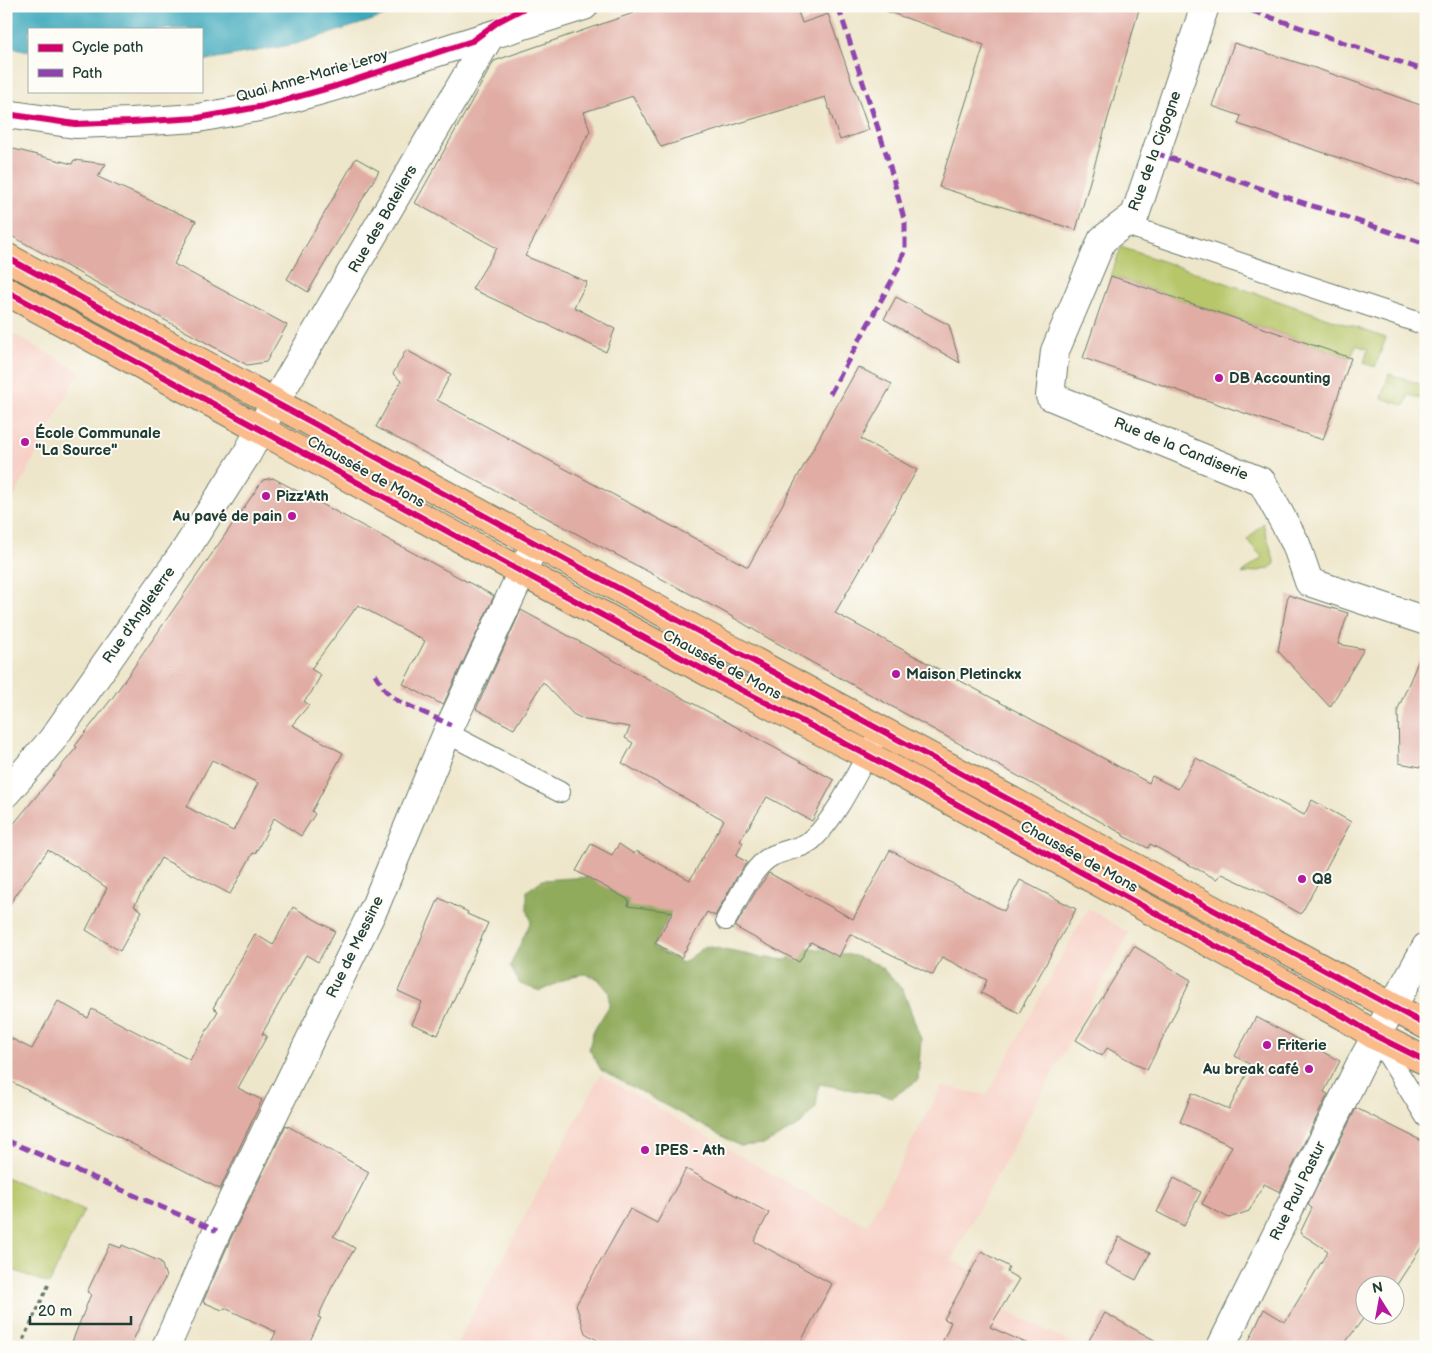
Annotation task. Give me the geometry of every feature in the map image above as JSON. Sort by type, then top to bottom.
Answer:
[{"type":"main road","name":"Chaussée de Mons","points":[[6,257],[1426,1025]]},
{"type":"main road","name":"Chaussée de Mons","points":[[6,291],[522,572],[866,755],[1338,1013],[1376,1036],[1426,1061]]},
{"type":"street","name":"Quai Anne-Marie Leroy","points":[[6,114],[75,124],[198,118],[264,106],[336,86],[584,6]]},
{"type":"street","name":"Rue de la Cigogne","points":[[1050,396],[1055,351],[1102,240],[1135,214],[1205,6]]},
{"type":"street","name":"Rue des Bateliers","points":[[276,402],[481,38]]},
{"type":"street","name":"Rue de la Candiserie","points":[[1050,396],[1262,482],[1296,544],[1309,582],[1426,622]]},
{"type":"street","points":[[260,429],[276,402]]},
{"type":"street","name":"Rue d'Angleterre","points":[[6,793],[52,740],[74,709],[191,541],[247,454],[260,429]]},
{"type":"street","name":"Rue de Messine","points":[[166,1347],[217,1231],[376,904],[447,734],[536,542]]},
{"type":"street","name":"Rue Paul Pastur","points":[[1221,1347],[1376,1036],[1426,947]]},
{"type":"lane","points":[[1123,224],[1426,325]]},
{"type":"lane","points":[[726,920],[759,864],[771,856],[800,847],[813,840],[838,806],[881,729]]},
{"type":"lane","points":[[447,734],[560,792]]},
{"type":"lane","points":[[1376,1036],[1426,1118]]},
{"type":"path","points":[[20,1347],[49,1284]]},
{"type":"shaded area","name":"École Communale \"La Source\"","points":[[6,330],[79,371],[6,513]]},
{"type":"shaded area","name":"IPES - Ath","points":[[1088,908],[1129,933],[951,1260],[972,1270],[990,1303],[1080,1347],[455,1347],[600,1075],[824,1204],[867,1225],[942,1086],[987,1095]]},
{"type":"green space","points":[[1121,247],[1386,338],[1375,367],[1364,363],[1368,349],[1356,345],[1351,358],[1111,276]]},
{"type":"green space","points":[[1389,374],[1426,386],[1426,400],[1409,395],[1405,406],[1382,398]]},
{"type":"green space","points":[[1263,523],[1275,564],[1268,569],[1242,574],[1262,557],[1247,540]]},
{"type":"green space","points":[[588,877],[680,895],[653,947],[683,963],[706,946],[759,957],[786,960],[807,947],[855,956],[879,965],[903,990],[921,1039],[918,1080],[893,1097],[819,1084],[816,1107],[801,1124],[765,1144],[740,1146],[601,1070],[589,1049],[593,1032],[609,1006],[609,992],[598,979],[585,974],[573,976],[540,991],[520,984],[510,966],[531,921],[527,909],[527,891],[542,880]]},
{"type":"green space","points":[[6,1177],[84,1210],[49,1284],[6,1267]]},
{"type":"water","points":[[6,6],[411,6],[296,44],[202,61],[202,28],[28,28],[28,51],[6,46]]},
{"type":"building","points":[[654,6],[796,6],[802,23],[828,14],[869,130],[840,140],[825,97],[661,147],[633,96],[584,112],[590,131],[525,256],[587,282],[574,307],[615,329],[606,352],[472,289],[497,248],[415,203],[494,61]]},
{"type":"building","points":[[884,6],[1140,6],[1076,230],[939,187],[984,45],[883,10]]},
{"type":"building","points":[[1234,43],[1315,68],[1426,107],[1426,187],[1238,124],[1241,116],[1212,106]]},
{"type":"building","points":[[6,147],[72,164],[74,160],[106,164],[98,177],[196,221],[174,264],[287,325],[266,362],[247,365],[6,233]]},
{"type":"building","points":[[356,158],[379,171],[308,292],[287,279]]},
{"type":"building","points":[[1111,276],[1351,358],[1323,440],[1083,358]]},
{"type":"building","points":[[896,297],[949,325],[960,363],[884,319]]},
{"type":"building","points":[[406,350],[451,374],[437,400],[748,567],[858,367],[892,384],[861,439],[917,470],[835,613],[1149,783],[1152,776],[1178,789],[1196,758],[1304,815],[1312,800],[1351,822],[1301,914],[1263,893],[1222,874],[1216,879],[1150,844],[1148,848],[1123,836],[1123,834],[724,612],[376,427],[401,381],[393,374]]},
{"type":"building","points":[[273,478],[494,596],[443,705],[403,684],[425,641],[358,605],[311,669],[321,675],[304,701],[309,705],[292,725],[343,753],[312,811],[315,814],[301,836],[274,818],[255,854],[253,853],[230,894],[161,858],[134,906],[142,911],[120,951],[86,930],[107,888],[48,850],[6,909],[6,833],[77,747],[75,746],[113,697],[263,480]],"holes":[[[212,760],[258,783],[233,831],[187,807]]]},
{"type":"building","points":[[1288,595],[1348,613],[1338,644],[1364,649],[1330,707],[1278,651]]},
{"type":"building","points":[[521,610],[834,780],[812,821],[767,797],[740,841],[743,843],[736,856],[747,862],[715,916],[707,912],[681,958],[655,943],[673,912],[628,906],[629,900],[576,871],[591,844],[612,855],[619,844],[634,854],[636,851],[690,880],[724,820],[622,763],[633,743],[625,738],[630,727],[585,720],[573,714],[543,682],[514,729],[476,709]]},
{"type":"building","points":[[1426,643],[1426,768],[1399,763],[1398,709]]},
{"type":"building","points":[[890,850],[1004,911],[1020,880],[1076,909],[1019,1013],[981,993],[987,980],[942,957],[933,975],[850,934],[839,957],[811,942],[799,962],[735,927],[769,873],[853,919]]},
{"type":"building","points":[[439,898],[468,912],[467,914],[488,923],[438,1035],[412,1024],[422,1002],[398,991]]},
{"type":"building","points":[[293,907],[335,931],[318,962],[306,955],[262,1034],[267,1036],[238,1088],[262,1100],[220,1189],[6,1079],[6,1036],[32,1049],[58,1001],[88,1018],[92,1009],[190,1060],[218,1011],[213,1008],[255,934],[273,945]]},
{"type":"building","points":[[1134,946],[1191,980],[1147,1070],[1107,1048],[1102,1056],[1076,1040]]},
{"type":"building","points":[[1256,1017],[1340,1061],[1324,1092],[1328,1094],[1280,1192],[1264,1184],[1249,1211],[1229,1218],[1202,1204],[1232,1146],[1180,1122],[1192,1093],[1229,1109],[1251,1065],[1235,1056]]},
{"type":"building","points":[[1356,1108],[1426,1143],[1426,1240],[1402,1276],[1354,1276],[1354,1326],[1358,1326],[1342,1347],[1246,1347],[1264,1309],[1285,1322],[1328,1251],[1300,1233],[1312,1208],[1308,1205]]},
{"type":"building","points":[[286,1125],[369,1172],[339,1230],[333,1236],[355,1248],[332,1287],[318,1317],[321,1318],[307,1347],[269,1347],[276,1332],[225,1308],[222,1310],[203,1302],[231,1238]]},
{"type":"building","points":[[686,1169],[769,1213],[754,1241],[832,1284],[798,1347],[609,1347],[585,1333],[576,1305],[630,1209],[657,1223]]},
{"type":"building","points":[[1174,1178],[1201,1192],[1184,1226],[1157,1212]]},
{"type":"building","points":[[1119,1237],[1150,1253],[1136,1280],[1105,1264]]},
{"type":"building","points":[[110,1244],[121,1248],[122,1245],[161,1262],[166,1277],[149,1306],[130,1347],[70,1347],[91,1294],[87,1292]]},
{"type":"building","points":[[982,1251],[1009,1267],[1007,1272],[1019,1279],[990,1327],[1035,1347],[940,1347],[951,1322],[944,1319]]},
{"type":"building","points":[[1105,1313],[1167,1347],[1085,1347]]},
{"type":"marked path","points":[[830,394],[897,271],[905,249],[905,223],[888,159],[838,6]]},
{"type":"marked path","points":[[1238,6],[1426,71]]},
{"type":"marked path","points":[[1155,153],[1426,244]]},
{"type":"marked path","points":[[375,674],[385,690],[398,701],[451,725]]},
{"type":"marked path","points":[[6,1140],[217,1231]]},
{"type":"cycle path","points":[[6,114],[75,124],[198,118],[264,106],[336,86],[472,41],[499,21],[528,6]]},
{"type":"cycle path","points":[[6,257],[1426,1025]]},
{"type":"cycle path","points":[[6,291],[522,572],[867,755],[1347,1018],[1376,1036],[1426,1061]]},
{"type":"place","name":"DB Accounting","points":[[1219,378]]},
{"type":"place","name":"École Communale \"La Source\"","points":[[25,442]]},
{"type":"place","name":"Pizz'Ath","points":[[266,496]]},
{"type":"place","name":"Au pavé de pain","points":[[292,516]]},
{"type":"place","name":"Maison Pletinckx","points":[[896,674]]},
{"type":"place","name":"Q8","points":[[1302,879]]},
{"type":"place","name":"Friterie","points":[[1267,1045]]},
{"type":"place","name":"Au break café","points":[[1309,1069]]},
{"type":"place","name":"IPES - Ath","points":[[645,1150]]}]
